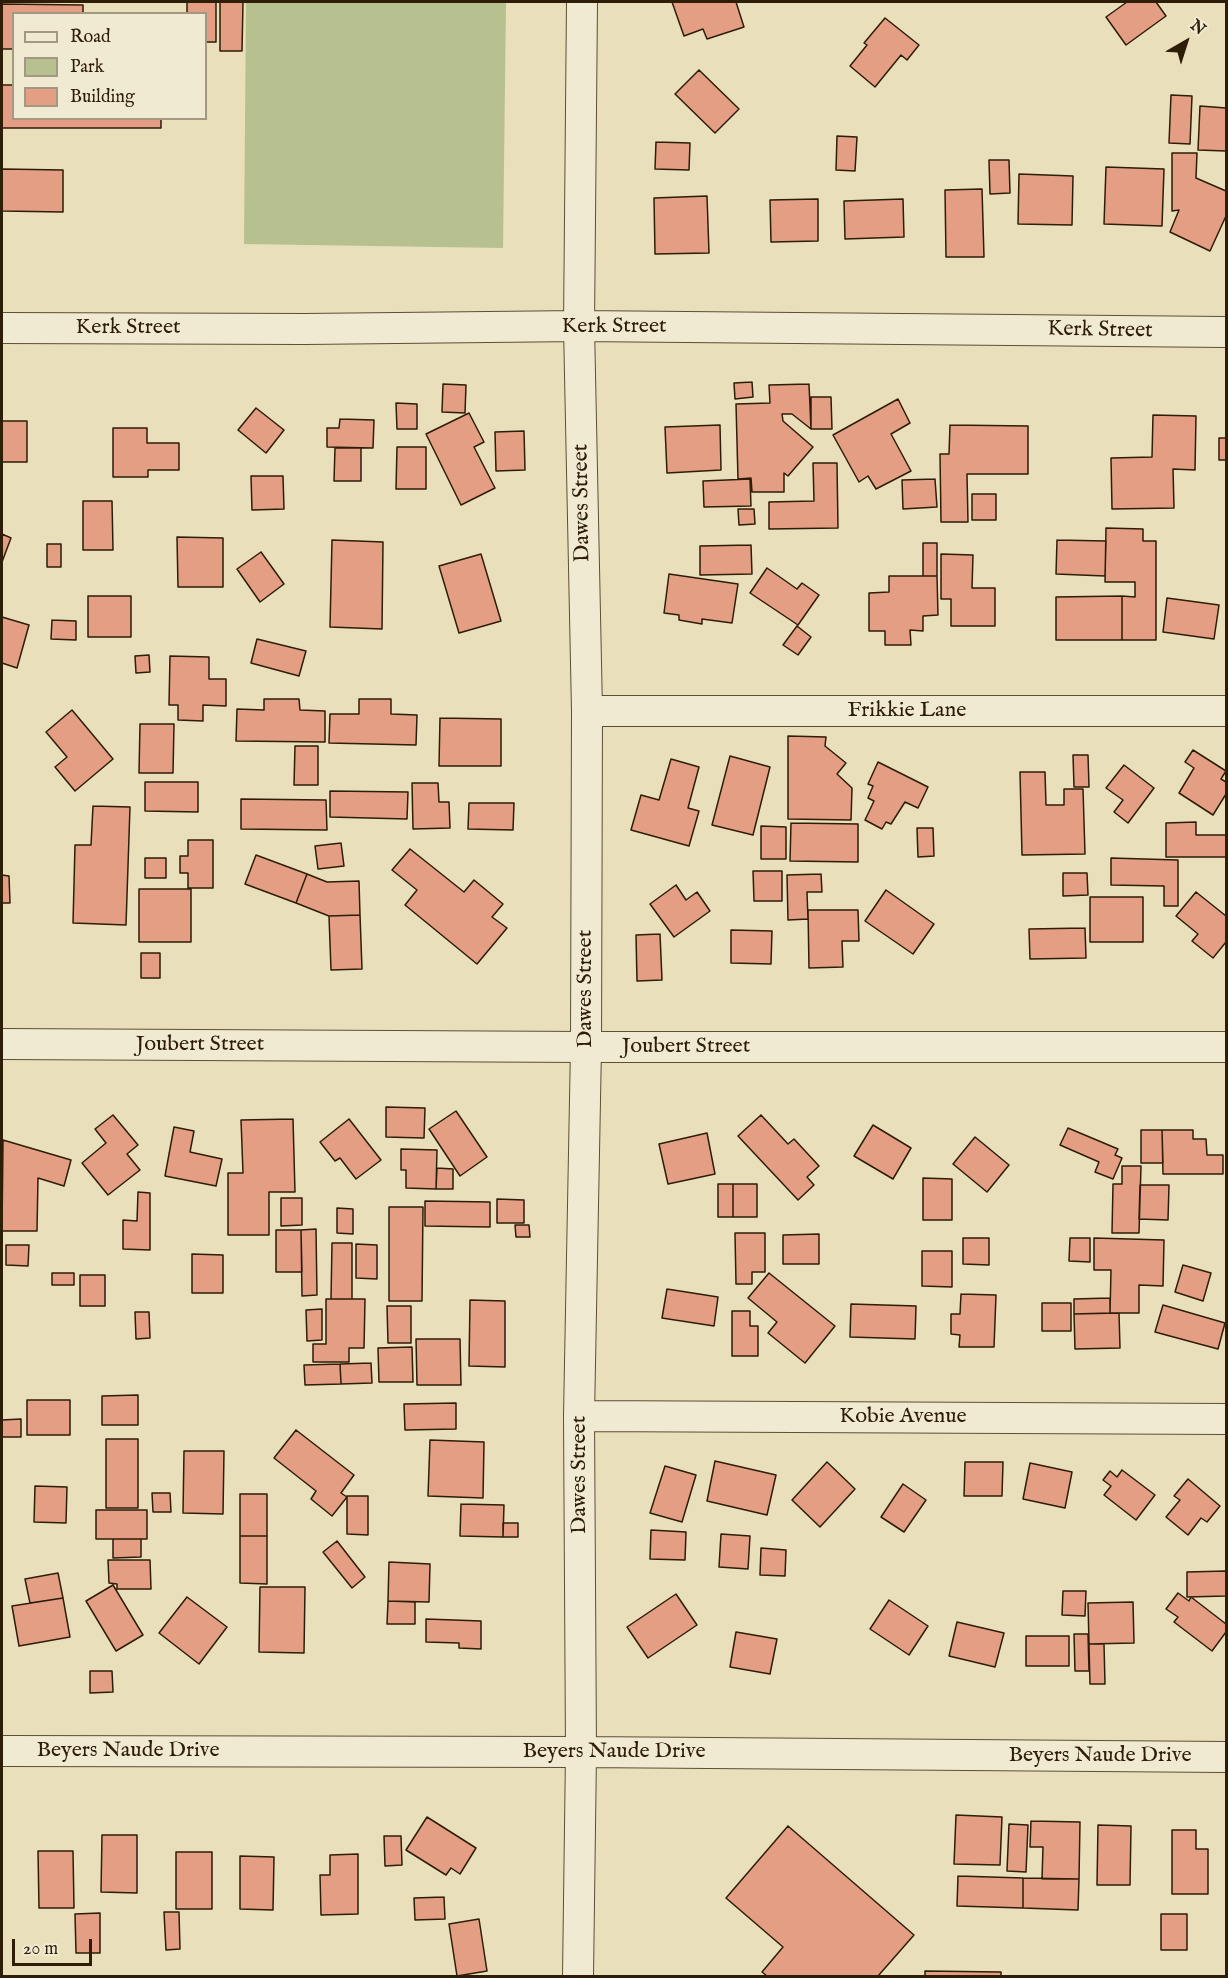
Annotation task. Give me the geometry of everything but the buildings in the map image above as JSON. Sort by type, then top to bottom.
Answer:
[{"type":"street","name":"Dawes Street","points":[[578,1977],[581,1752],[579,1416],[586,1047],[587,711],[579,326],[582,2]]},
{"type":"street","name":"Kerk Street","points":[[2,328],[305,329],[579,326],[1227,332]]},
{"type":"street","name":"Frikkie Lane","points":[[587,711],[1227,711]]},
{"type":"street","name":"Joubert Street","points":[[2,1044],[1227,1047]]},
{"type":"street","name":"Kobie Avenue","points":[[579,1416],[1227,1419]]},
{"type":"street","name":"Beyers Naude Drive","points":[[2,1751],[581,1752],[1227,1757]]},
{"type":"green space","points":[[246,2],[506,2],[503,248],[244,244]]}]
